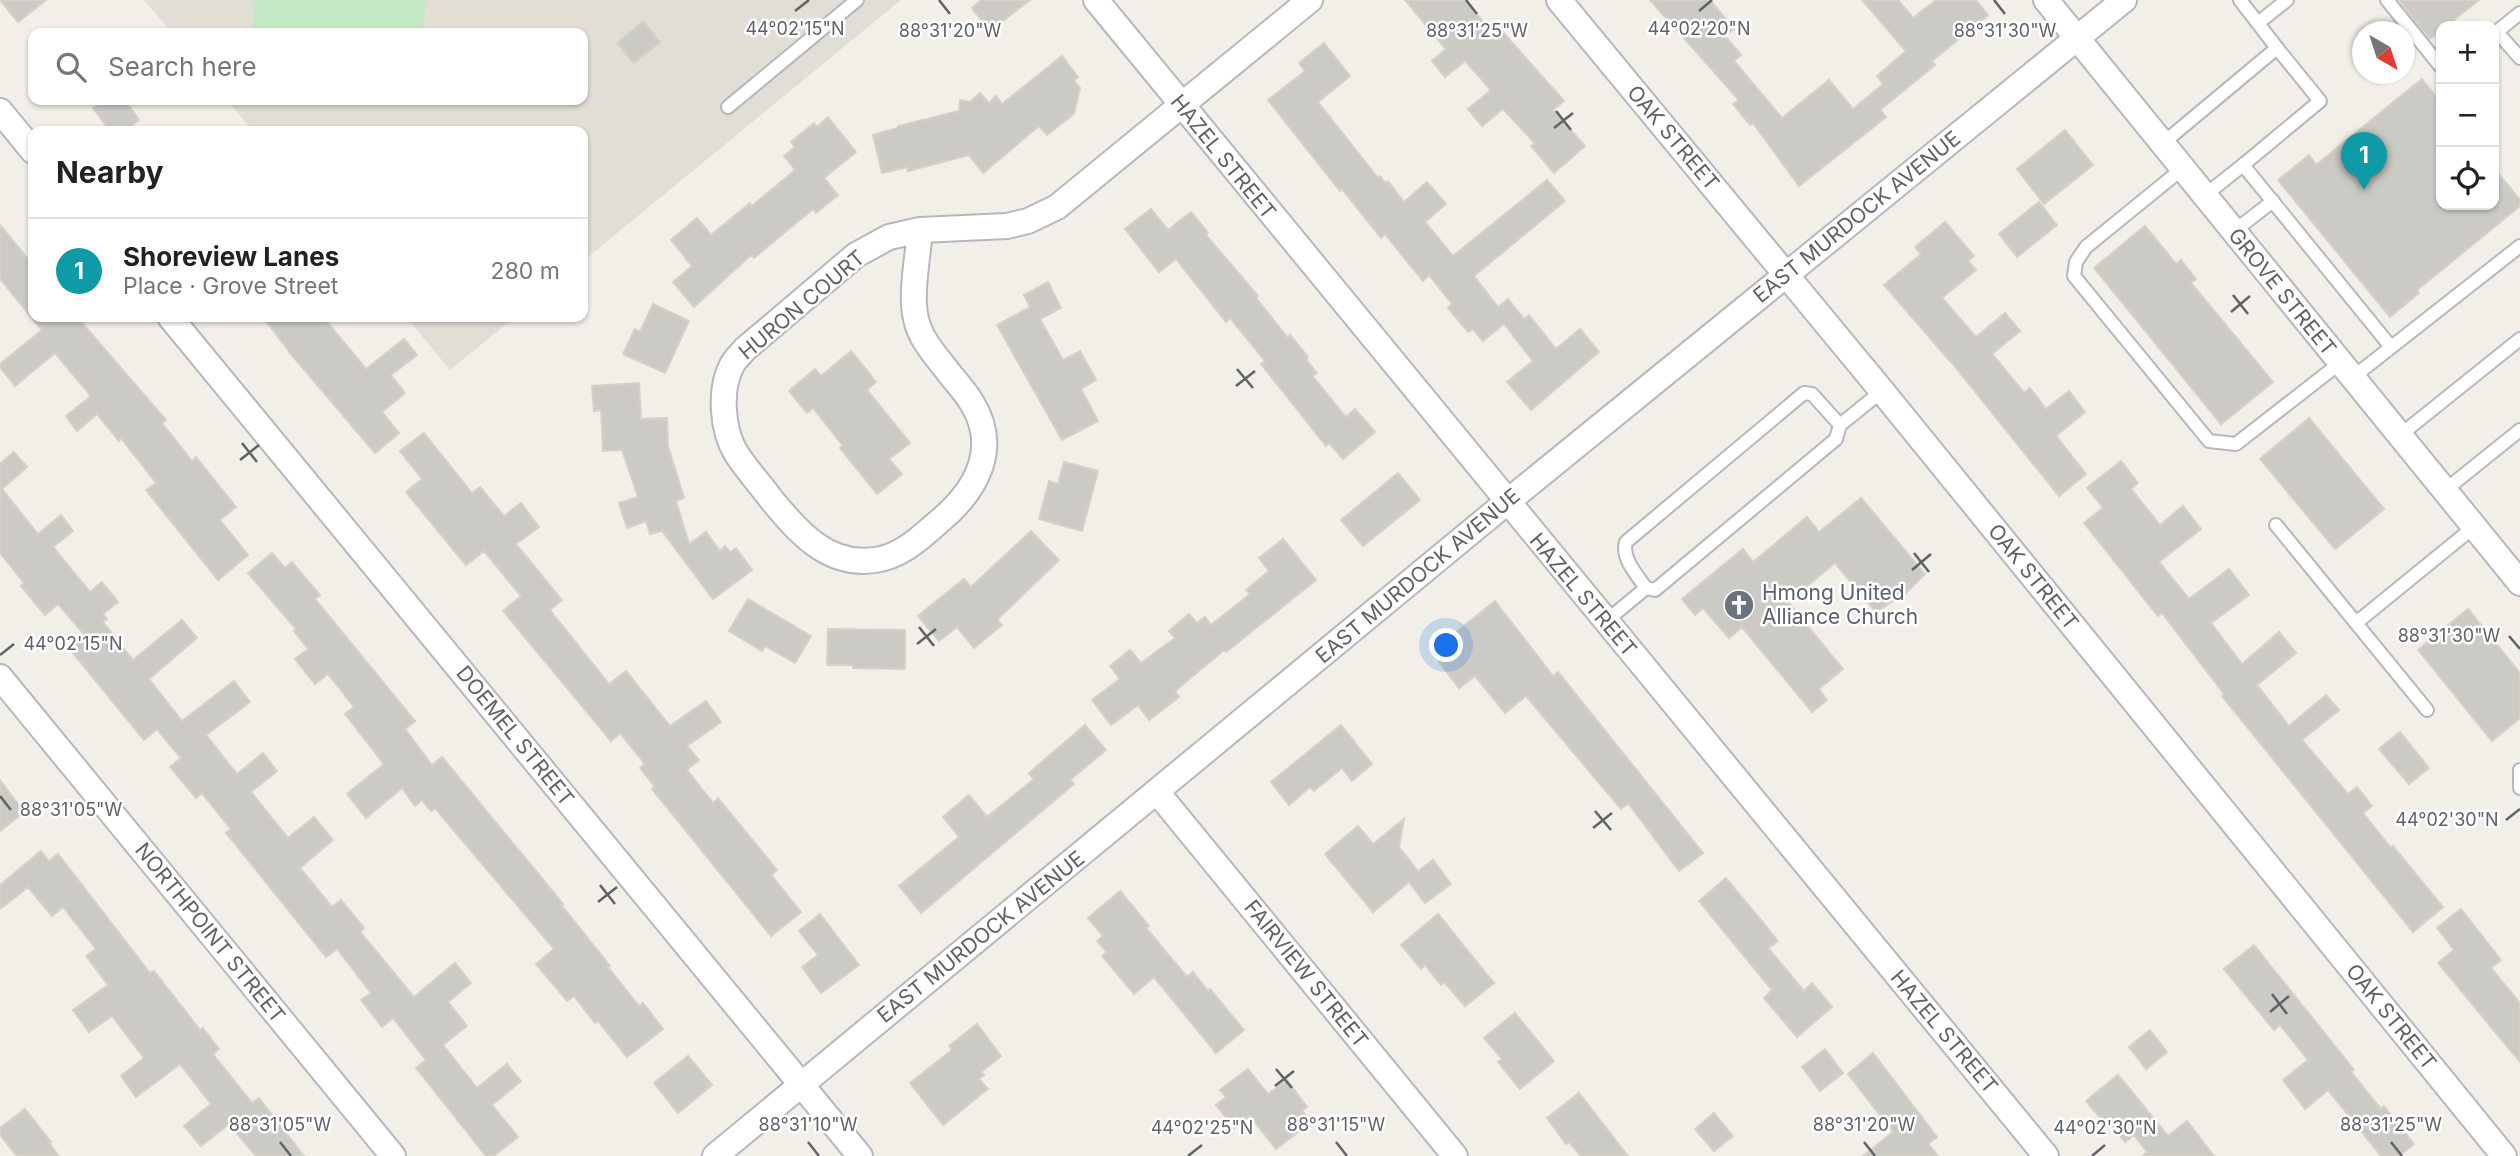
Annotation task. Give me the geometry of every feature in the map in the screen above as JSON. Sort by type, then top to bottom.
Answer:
[{"type":"street","name":"HAZEL STREET","points":[[1096,0],[2046,1156]]},
{"type":"street","name":"HURON COURT","points":[[920,230],[914,302],[916,321],[923,338],[971,402],[979,418],[984,440],[984,458],[965,497],[910,546],[877,560],[861,561],[820,549],[802,536],[734,451],[724,405],[725,386],[731,366],[745,349],[856,256],[889,237],[920,230],[1007,226],[1057,207],[1310,0]]},
{"type":"street","name":"OAK STREET","points":[[1559,0],[1882,391],[2504,1156]]},
{"type":"street","name":"GROVE STREET","points":[[2046,0],[2399,436],[2519,579]]},
{"type":"street","name":"EAST MURDOCK AVENUE","points":[[715,1156],[1507,502],[2124,0]]},
{"type":"street","points":[[0,111],[28,145]]},
{"type":"street","name":"DOEMEL STREET","points":[[174,322],[860,1156]]},
{"type":"street","name":"NORTHPOINT STREET","points":[[0,677],[393,1156]]},
{"type":"street","name":"FAIRVIEW STREET","points":[[1157,792],[1455,1156]]},
{"type":"lane","points":[[728,107],[857,0]]},
{"type":"lane","points":[[2204,196],[2320,101],[2239,0]]},
{"type":"lane","points":[[2258,23],[2287,0]]},
{"type":"lane","points":[[2387,0],[2436,61]]},
{"type":"lane","points":[[2499,30],[2520,13]]},
{"type":"lane","points":[[2499,37],[2520,58]]},
{"type":"lane","points":[[2162,144],[2277,48]]},
{"type":"lane","points":[[2243,165],[2391,347]]},
{"type":"lane","points":[[2182,169],[2086,247],[2076,262],[2074,276],[2209,441],[2236,444],[2346,370],[2391,347],[2520,246]]},
{"type":"lane","points":[[2234,232],[2273,201]]},
{"type":"lane","points":[[2399,436],[2520,339]]},
{"type":"lane","points":[[1840,425],[1808,393],[1804,393],[1626,542],[1626,557],[1646,588],[1655,590],[1836,439],[1840,425],[1882,391]]},
{"type":"lane","points":[[2444,491],[2520,430]]},
{"type":"lane","points":[[2276,525],[2427,710]]},
{"type":"lane","points":[[2356,623],[2474,527]]},
{"type":"lane","points":[[1605,622],[1646,588]]},
{"type":"lane","points":[[2520,770],[2520,788]]},
{"type":"shaded area","points":[[144,0],[901,0],[588,257],[588,126],[249,126],[231,105],[588,105],[588,28],[168,28]]},
{"type":"shaded area","points":[[410,322],[509,322],[450,370]]},
{"type":"green space","points":[[255,0],[426,0],[423,28],[252,28]]},
{"type":"building","points":[[0,0],[46,0],[18,22]]},
{"type":"building","points":[[981,0],[1030,0],[990,31],[972,8]]},
{"type":"building","points":[[1405,0],[1465,0],[1495,36],[1501,30],[1564,101],[1553,110],[1585,146],[1554,173],[1531,146],[1535,143],[1503,109],[1482,126],[1468,109],[1491,90],[1465,61],[1445,77],[1432,61],[1446,49]]},
{"type":"building","points":[[1650,0],[1710,0],[1734,29],[1725,36],[1741,55],[1734,61],[1782,118],[1829,80],[1853,109],[1883,84],[1877,76],[1906,51],[1862,0],[1898,0],[1913,18],[1936,0],[1976,0],[1988,15],[1932,61],[1935,65],[1880,110],[1886,117],[1799,186],[1753,123],[1750,125],[1733,104],[1739,100]]},
{"type":"building","points":[[2399,0],[2479,0],[2452,21],[2436,21],[2436,34],[2430,39]]},
{"type":"building","points":[[643,21],[660,42],[634,63],[617,43]]},
{"type":"building","points":[[1324,43],[1350,76],[1318,102],[1378,178],[1380,176],[1385,183],[1388,181],[1404,202],[1427,182],[1446,204],[1425,222],[1453,256],[1547,180],[1565,201],[1474,276],[1498,307],[1508,299],[1524,319],[1529,315],[1556,349],[1580,329],[1599,352],[1531,410],[1507,382],[1533,361],[1504,324],[1483,341],[1473,329],[1468,332],[1448,308],[1452,304],[1429,275],[1423,281],[1385,234],[1381,238],[1268,100],[1305,71],[1299,63]]},
{"type":"building","points":[[1062,56],[1078,77],[1074,80],[1080,88],[1074,114],[1047,135],[1039,126],[983,173],[969,155],[908,171],[907,167],[882,173],[873,135],[959,111],[960,100],[970,102],[980,93],[989,103],[996,96],[1002,104]]},
{"type":"building","points":[[2422,79],[2436,97],[2436,210],[2499,210],[2499,174],[2520,200],[2520,206],[2417,290],[2419,293],[2390,317],[2278,180],[2309,155],[2316,165]]},
{"type":"building","points":[[98,105],[128,105],[139,120],[131,126],[106,126],[93,108]]},
{"type":"building","points":[[828,117],[856,152],[824,178],[838,195],[816,213],[813,209],[754,258],[751,255],[694,307],[673,282],[692,266],[671,240],[697,218],[711,235],[750,203],[752,206],[795,170],[784,156],[795,147],[791,142],[814,123],[817,127]]},
{"type":"building","points":[[2065,130],[2093,165],[2044,204],[2017,169]]},
{"type":"building","points":[[2039,202],[2057,225],[2017,257],[1999,234]]},
{"type":"building","points":[[1151,209],[1168,230],[1191,212],[1208,233],[1206,235],[1258,296],[1256,298],[1288,338],[1290,335],[1308,357],[1306,359],[1317,373],[1312,376],[1346,417],[1355,409],[1375,432],[1343,459],[1329,443],[1326,446],[1261,364],[1265,361],[1230,318],[1226,322],[1176,259],[1159,272],[1125,229]]},
{"type":"building","points":[[1945,222],[1974,256],[1968,261],[1976,270],[1942,298],[1976,337],[2005,313],[2020,331],[1992,354],[2024,393],[2030,388],[2046,409],[2069,391],[2085,412],[2056,436],[2086,474],[2059,496],[1957,369],[1884,285],[1921,254],[1915,247]]},
{"type":"building","points":[[0,225],[28,259],[28,313],[0,279]]},
{"type":"building","points":[[2145,226],[2176,264],[2181,260],[2196,279],[2191,283],[2273,382],[2221,424],[2094,268]]},
{"type":"building","points":[[1048,282],[1061,308],[1040,319],[1063,360],[1080,351],[1096,380],[1081,389],[1098,421],[1062,440],[997,325],[1030,307],[1024,295]]},
{"type":"building","points":[[653,304],[689,321],[665,373],[623,354],[635,329],[640,332]]},
{"type":"building","points":[[35,322],[81,322],[166,420],[162,423],[192,461],[196,457],[236,507],[220,520],[248,555],[218,580],[146,490],[156,483],[121,438],[119,441],[97,414],[77,431],[66,416],[91,396],[55,353],[15,386],[0,367],[0,364],[42,330]]},
{"type":"building","points":[[267,322],[327,322],[366,369],[404,339],[417,355],[391,375],[405,393],[382,412],[399,433],[375,453]]},
{"type":"building","points":[[851,351],[876,382],[867,390],[910,443],[889,459],[902,474],[877,494],[840,448],[843,446],[813,408],[807,413],[789,391],[815,369],[821,376]]},
{"type":"building","points":[[639,383],[641,419],[667,418],[668,446],[684,498],[676,501],[689,544],[706,532],[720,551],[725,546],[730,552],[736,548],[752,570],[713,599],[662,531],[650,534],[646,521],[627,528],[619,503],[638,497],[622,450],[603,451],[601,410],[594,411],[592,386]]},
{"type":"building","points":[[2309,418],[2384,509],[2335,549],[2260,459]]},
{"type":"building","points":[[424,433],[472,493],[480,487],[504,516],[521,503],[539,527],[516,544],[562,600],[550,610],[609,684],[626,671],[670,726],[706,701],[721,722],[687,746],[699,760],[687,770],[713,803],[718,798],[777,870],[771,875],[801,912],[771,936],[652,789],[655,787],[640,768],[645,764],[620,733],[611,741],[503,611],[521,596],[484,551],[466,565],[406,492],[422,479],[400,451]]},
{"type":"building","points":[[14,452],[27,467],[2,489],[38,534],[61,515],[73,531],[53,547],[90,592],[102,582],[118,602],[103,614],[107,619],[103,622],[133,660],[182,620],[197,638],[149,679],[182,721],[234,681],[250,702],[206,735],[237,774],[263,753],[277,771],[251,792],[288,838],[314,817],[333,840],[300,868],[332,907],[341,900],[364,928],[360,932],[414,997],[455,963],[471,983],[448,1002],[467,1026],[443,1045],[477,1088],[507,1064],[521,1081],[492,1105],[518,1137],[494,1156],[486,1156],[416,1068],[426,1060],[393,1018],[382,1027],[361,1000],[371,993],[337,949],[326,957],[226,833],[231,829],[202,793],[196,798],[170,767],[181,758],[157,729],[144,740],[67,646],[83,633],[58,604],[45,615],[21,586],[24,583],[0,553],[0,464]]},
{"type":"building","points":[[2121,461],[2138,483],[2131,489],[2160,525],[2183,506],[2201,529],[2159,562],[2189,599],[2229,569],[2249,595],[2211,623],[2242,664],[2279,632],[2296,653],[2257,685],[2289,726],[2326,695],[2339,710],[2302,740],[2348,794],[2357,787],[2372,806],[2363,813],[2443,907],[2413,932],[2222,696],[2224,694],[2162,613],[2158,616],[2084,523],[2103,508],[2087,488]]},
{"type":"building","points":[[1064,462],[1098,471],[1082,531],[1039,519],[1049,481],[1058,484]]},
{"type":"building","points":[[1398,473],[1420,500],[1363,546],[1341,520]]},
{"type":"building","name":"Hmong United Alliance Church","points":[[1861,498],[1925,574],[1898,601],[1896,599],[1876,612],[1835,563],[1788,602],[1843,669],[1819,689],[1827,700],[1812,712],[1742,627],[1729,638],[1703,608],[1695,615],[1682,599],[1743,549],[1753,562],[1807,517],[1819,532]]},
{"type":"building","points":[[1031,531],[1059,560],[997,620],[1002,625],[974,648],[957,627],[939,641],[918,616],[964,579],[971,587]]},
{"type":"building","points":[[1283,539],[1316,580],[1175,691],[1179,697],[1149,720],[1138,705],[1111,725],[1092,700],[1120,679],[1110,666],[1130,650],[1141,663],[1175,638],[1169,631],[1189,614],[1197,623],[1205,617],[1211,625],[1250,594],[1246,590],[1269,571],[1259,558]]},
{"type":"building","points":[[272,553],[285,568],[292,562],[320,595],[315,599],[415,721],[405,729],[432,765],[442,757],[563,904],[561,905],[639,1006],[643,1003],[663,1029],[627,1057],[574,996],[567,1001],[536,964],[554,949],[435,808],[431,811],[422,800],[415,806],[402,788],[366,818],[347,794],[384,764],[345,714],[354,707],[328,674],[315,684],[295,659],[308,649],[294,631],[296,629],[248,573]]},
{"type":"building","points":[[748,599],[811,636],[795,663],[765,646],[762,651],[729,631]]},
{"type":"building","points":[[1495,601],[1553,676],[1558,672],[1703,853],[1679,871],[1628,803],[1621,809],[1526,696],[1505,713],[1475,676],[1459,688],[1439,662],[1462,644],[1454,634]]},
{"type":"building","points":[[2468,609],[2520,673],[2520,718],[2492,741],[2418,650]]},
{"type":"building","points":[[828,629],[905,630],[905,669],[827,665]]},
{"type":"building","points":[[1085,725],[1106,750],[1070,780],[1074,784],[921,913],[899,886],[959,837],[943,817],[969,795],[987,817],[1034,779],[1029,773]]},
{"type":"building","points":[[1341,725],[1372,764],[1352,781],[1342,768],[1314,791],[1310,787],[1289,805],[1271,782]]},
{"type":"building","points":[[2400,732],[2429,768],[2409,784],[2379,749]]},
{"type":"building","points":[[0,780],[24,812],[0,831]]},
{"type":"building","points":[[1404,819],[1399,847],[1418,871],[1433,860],[1451,884],[1425,903],[1409,882],[1373,912],[1325,854],[1358,826],[1373,844]]},
{"type":"building","points":[[41,851],[49,861],[58,854],[150,973],[154,971],[200,1030],[203,1028],[219,1049],[213,1054],[252,1103],[259,1098],[304,1156],[256,1156],[229,1124],[201,1146],[184,1126],[211,1104],[180,1064],[136,1097],[121,1076],[144,1058],[112,1016],[89,1032],[73,1010],[108,985],[86,956],[96,949],[63,907],[52,916],[28,887],[0,909],[0,885]]},
{"type":"building","points":[[1726,878],[1778,941],[1768,948],[1804,991],[1812,983],[1832,1007],[1797,1037],[1764,998],[1772,990],[1699,901]]},
{"type":"building","points":[[1120,891],[1149,926],[1146,928],[1187,977],[1193,972],[1244,1030],[1216,1053],[1154,977],[1134,994],[1102,956],[1107,952],[1097,941],[1103,936],[1088,918]]},
{"type":"building","points":[[2461,909],[2501,960],[2491,968],[2520,1003],[2520,1062],[2438,963],[2454,950],[2437,928]]},
{"type":"building","points":[[820,914],[859,965],[821,993],[802,967],[818,955],[799,931]]},
{"type":"building","points":[[1438,914],[1494,983],[1465,1006],[1444,982],[1441,985],[1425,965],[1421,969],[1401,945]]},
{"type":"building","points":[[2254,945],[2354,1070],[2351,1072],[2381,1109],[2384,1106],[2414,1144],[2399,1156],[2381,1156],[2328,1090],[2305,1109],[2283,1080],[2308,1060],[2280,1025],[2274,1030],[2224,969]]},
{"type":"building","points":[[1515,1013],[1554,1061],[1520,1089],[1498,1062],[1502,1059],[1484,1038]]},
{"type":"building","points":[[977,1024],[1001,1056],[981,1072],[984,1075],[979,1079],[988,1089],[943,1125],[910,1083],[952,1050],[949,1046]]},
{"type":"building","points":[[2150,1030],[2167,1052],[2146,1069],[2129,1047]]},
{"type":"building","points":[[1825,1049],[1843,1073],[1820,1091],[1802,1067]]},
{"type":"building","points":[[1873,1053],[1937,1137],[1928,1144],[1938,1156],[1863,1156],[1893,1132],[1848,1074]]},
{"type":"building","points":[[688,1056],[712,1085],[678,1113],[654,1083]]},
{"type":"building","points":[[1248,1069],[1268,1094],[1287,1080],[1307,1107],[1302,1111],[1311,1122],[1276,1149],[1250,1116],[1234,1128],[1216,1105],[1226,1097],[1220,1090]]},
{"type":"building","points":[[2118,1075],[2168,1136],[2187,1121],[2214,1156],[2143,1156],[2147,1152],[2134,1135],[2125,1142],[2110,1123],[2106,1125],[2086,1101]]},
{"type":"building","points":[[1579,1093],[1628,1156],[1581,1156],[1569,1142],[1566,1144],[1547,1118]]},
{"type":"building","points":[[25,1109],[59,1156],[17,1156],[0,1135],[0,1128]]},
{"type":"building","points":[[1714,1113],[1733,1136],[1714,1151],[1695,1129]]},
{"type":"place","name":"Shoreview Lanes","points":[[2364,190]]},
{"type":"place","name":"Hmong United Alliance Church","points":[[1739,605]]}]
